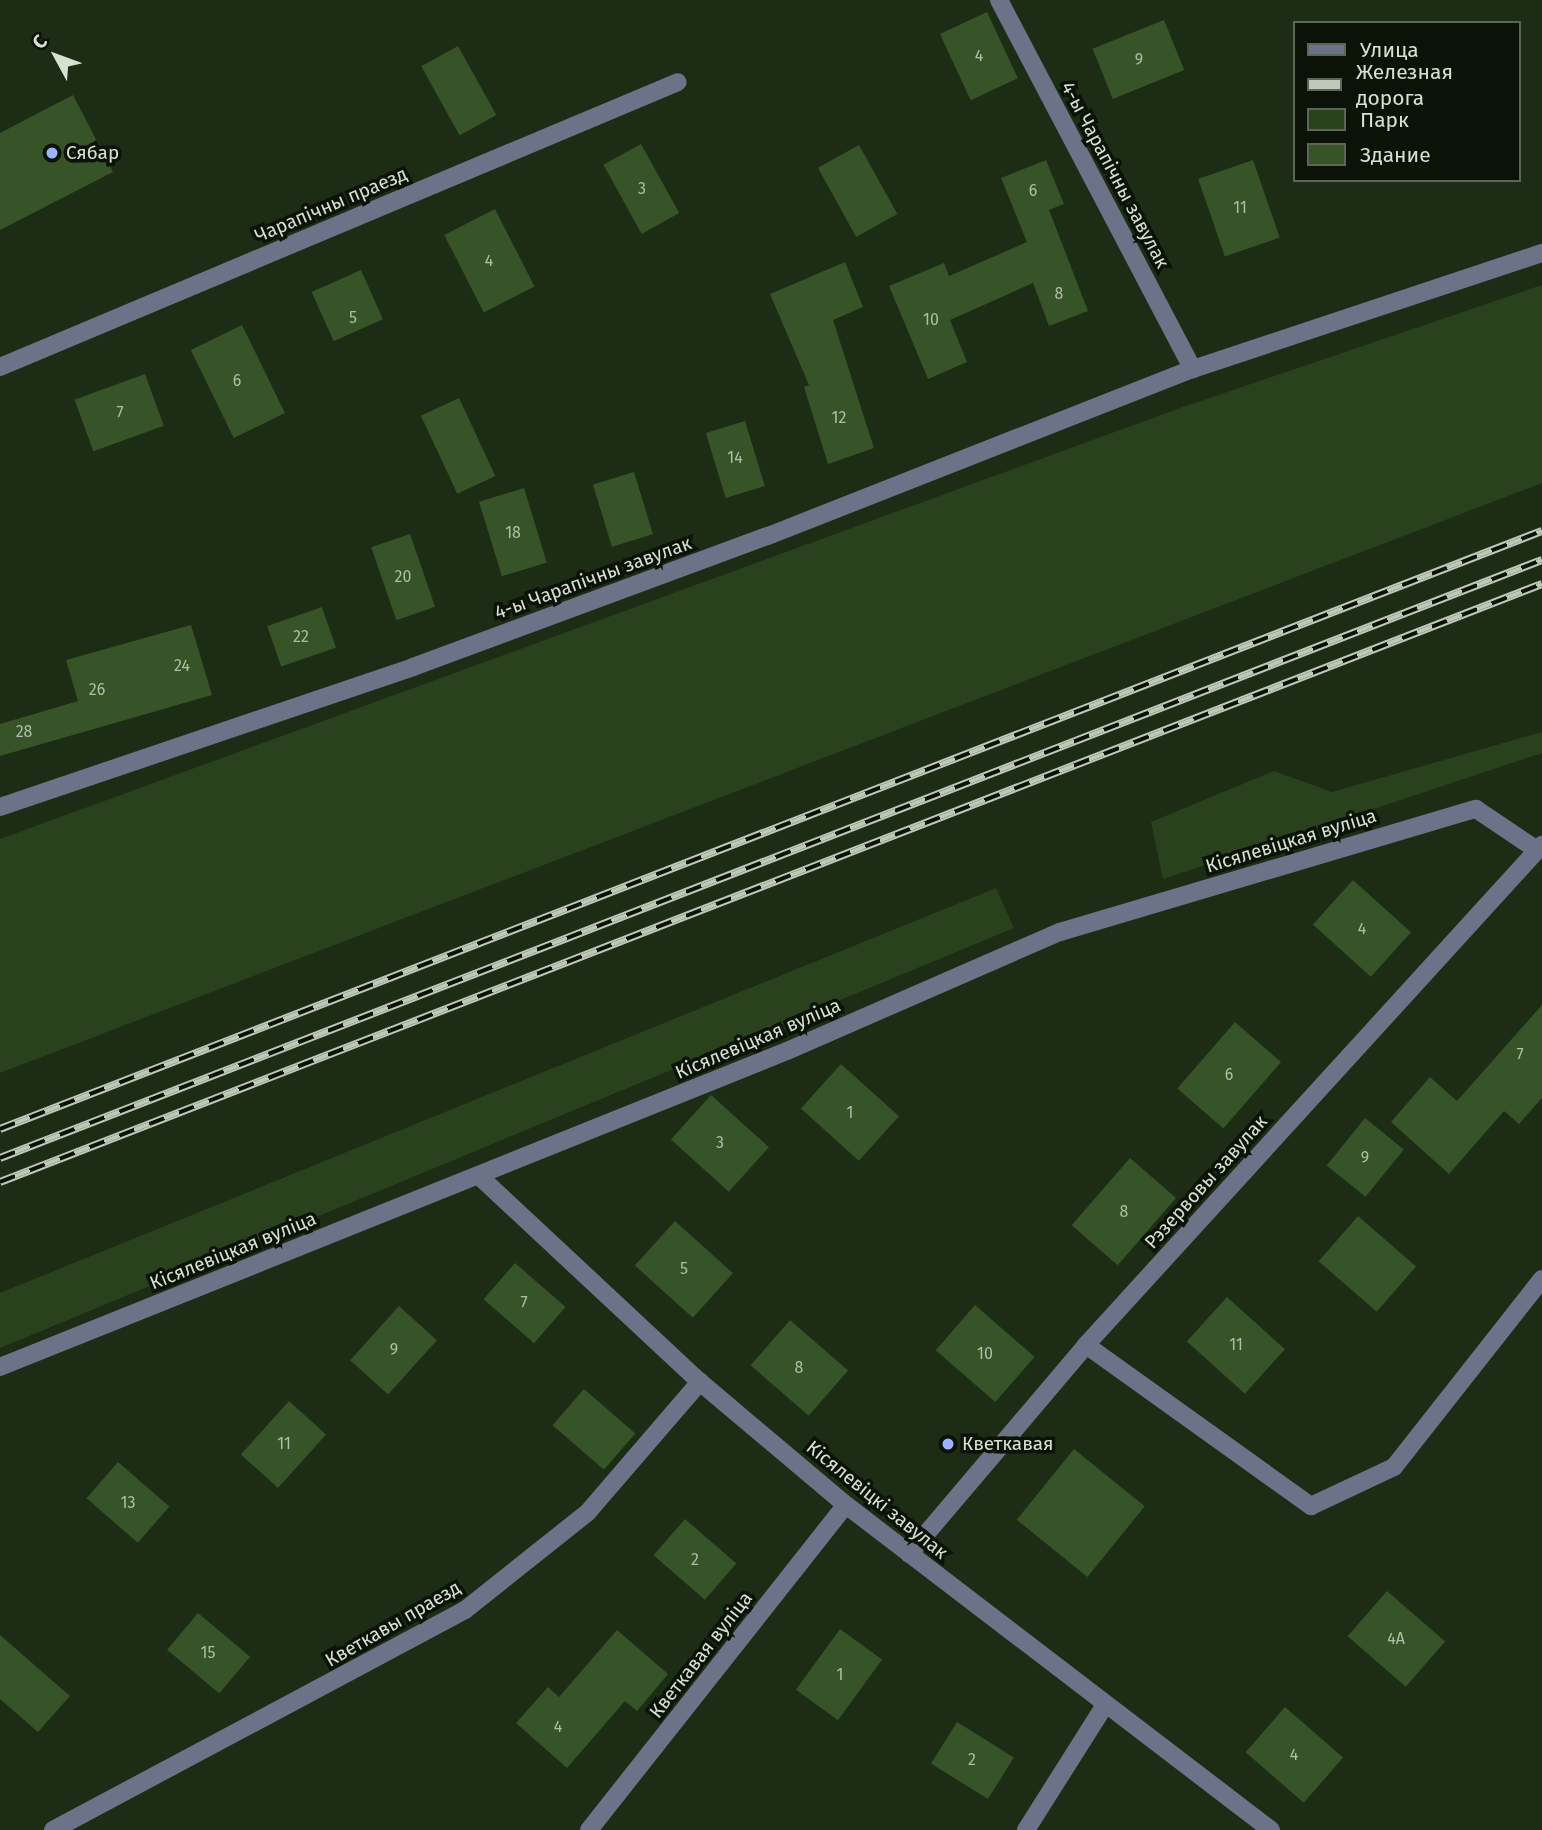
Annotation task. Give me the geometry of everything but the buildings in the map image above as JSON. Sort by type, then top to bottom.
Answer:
[{"type":"street","name":"4-ы Чарапічны завулак","points":[[999,0],[1193,369]]},
{"type":"street","name":"Чарапічны праезд","points":[[0,367],[678,82]]},
{"type":"street","name":"4-ы Чарапічны завулак","points":[[0,807],[451,653],[1193,369],[1542,253]]},
{"type":"street","name":"Кісялевіцкая вуліца","points":[[0,1367],[479,1176],[1060,932],[1476,808],[1539,847]]},
{"type":"street","name":"Рэзервовы завулак","points":[[909,1554],[1086,1345],[1539,847]]},
{"type":"street","name":"Кісялевіцкі завулак","points":[[479,1176],[700,1382],[846,1505],[1271,1830]]},
{"type":"street","points":[[1086,1345],[1311,1506],[1394,1467],[1542,1279]]},
{"type":"street","name":"Кветкавы праезд","points":[[53,1830],[465,1610],[588,1512],[700,1382]]},
{"type":"street","name":"Кветкавая вуліца","points":[[589,1830],[846,1505]]},
{"type":"street","points":[[1026,1830],[1105,1704]]},
{"type":"green space","points":[[1542,285],[1542,483],[0,1073],[0,839],[1183,407]]},
{"type":"green space","points":[[1542,732],[1542,753],[1163,879],[1151,822],[1274,771],[1332,792]]},
{"type":"green space","points":[[996,888],[1014,928],[0,1348],[0,1293]]},
{"type":"railway","points":[[0,1129],[1542,531]]},
{"type":"railway","points":[[0,1158],[1542,560]]},
{"type":"railway","points":[[0,1182],[1542,584]]},
{"type":"place","name":"Сябар","points":[[52,153]]},
{"type":"place","name":"Кветкавая","points":[[948,1444]]}]
